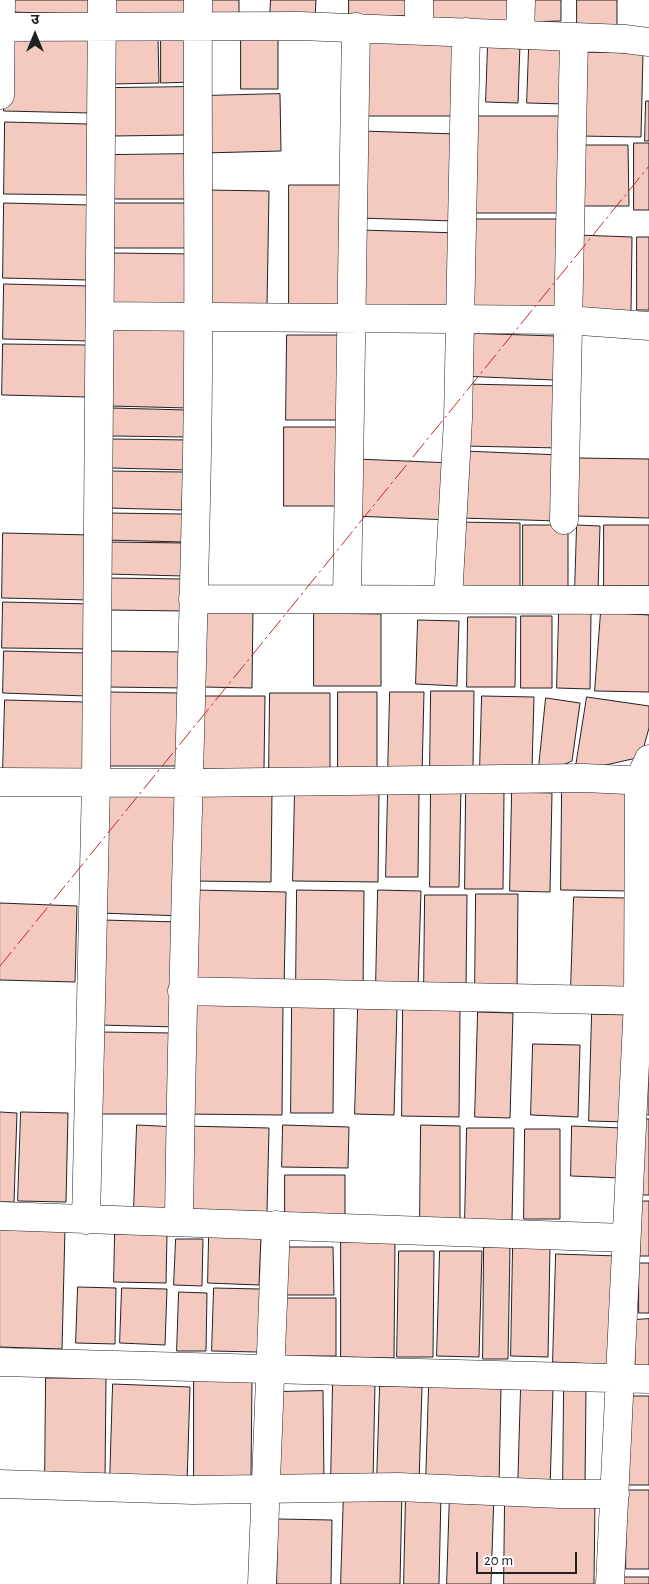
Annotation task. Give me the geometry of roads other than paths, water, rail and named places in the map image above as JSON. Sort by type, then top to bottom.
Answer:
[{"type":"street","points":[[0,95],[1,0]]},
{"type":"street","points":[[419,0],[419,30]]},
{"type":"street","points":[[520,35],[521,0]]},
{"type":"street","points":[[0,27],[102,13],[198,13],[356,27],[625,39],[649,42]]},
{"type":"street","points":[[86,1220],[96,782],[102,13]]},
{"type":"street","points":[[179,1221],[182,991],[190,783],[198,317],[198,13]]},
{"type":"street","points":[[347,598],[353,318],[356,27]]},
{"type":"street","points":[[448,599],[458,419],[466,32]]},
{"type":"street","points":[[564,520],[574,38]]},
{"type":"street","points":[[100,316],[567,320],[649,326]]},
{"type":"street","points":[[193,599],[649,600]]},
{"type":"street","points":[[0,782],[190,783],[584,778],[646,773],[644,1001],[626,1238],[610,1584]]},
{"type":"street","points":[[182,991],[644,1001]]},
{"type":"street","points":[[0,1216],[626,1238]]},
{"type":"street","points":[[262,1584],[276,1225]]},
{"type":"street","points":[[0,1362],[649,1379]]},
{"type":"street","points":[[0,1484],[193,1490],[398,1486],[560,1494],[615,1494]]}]
